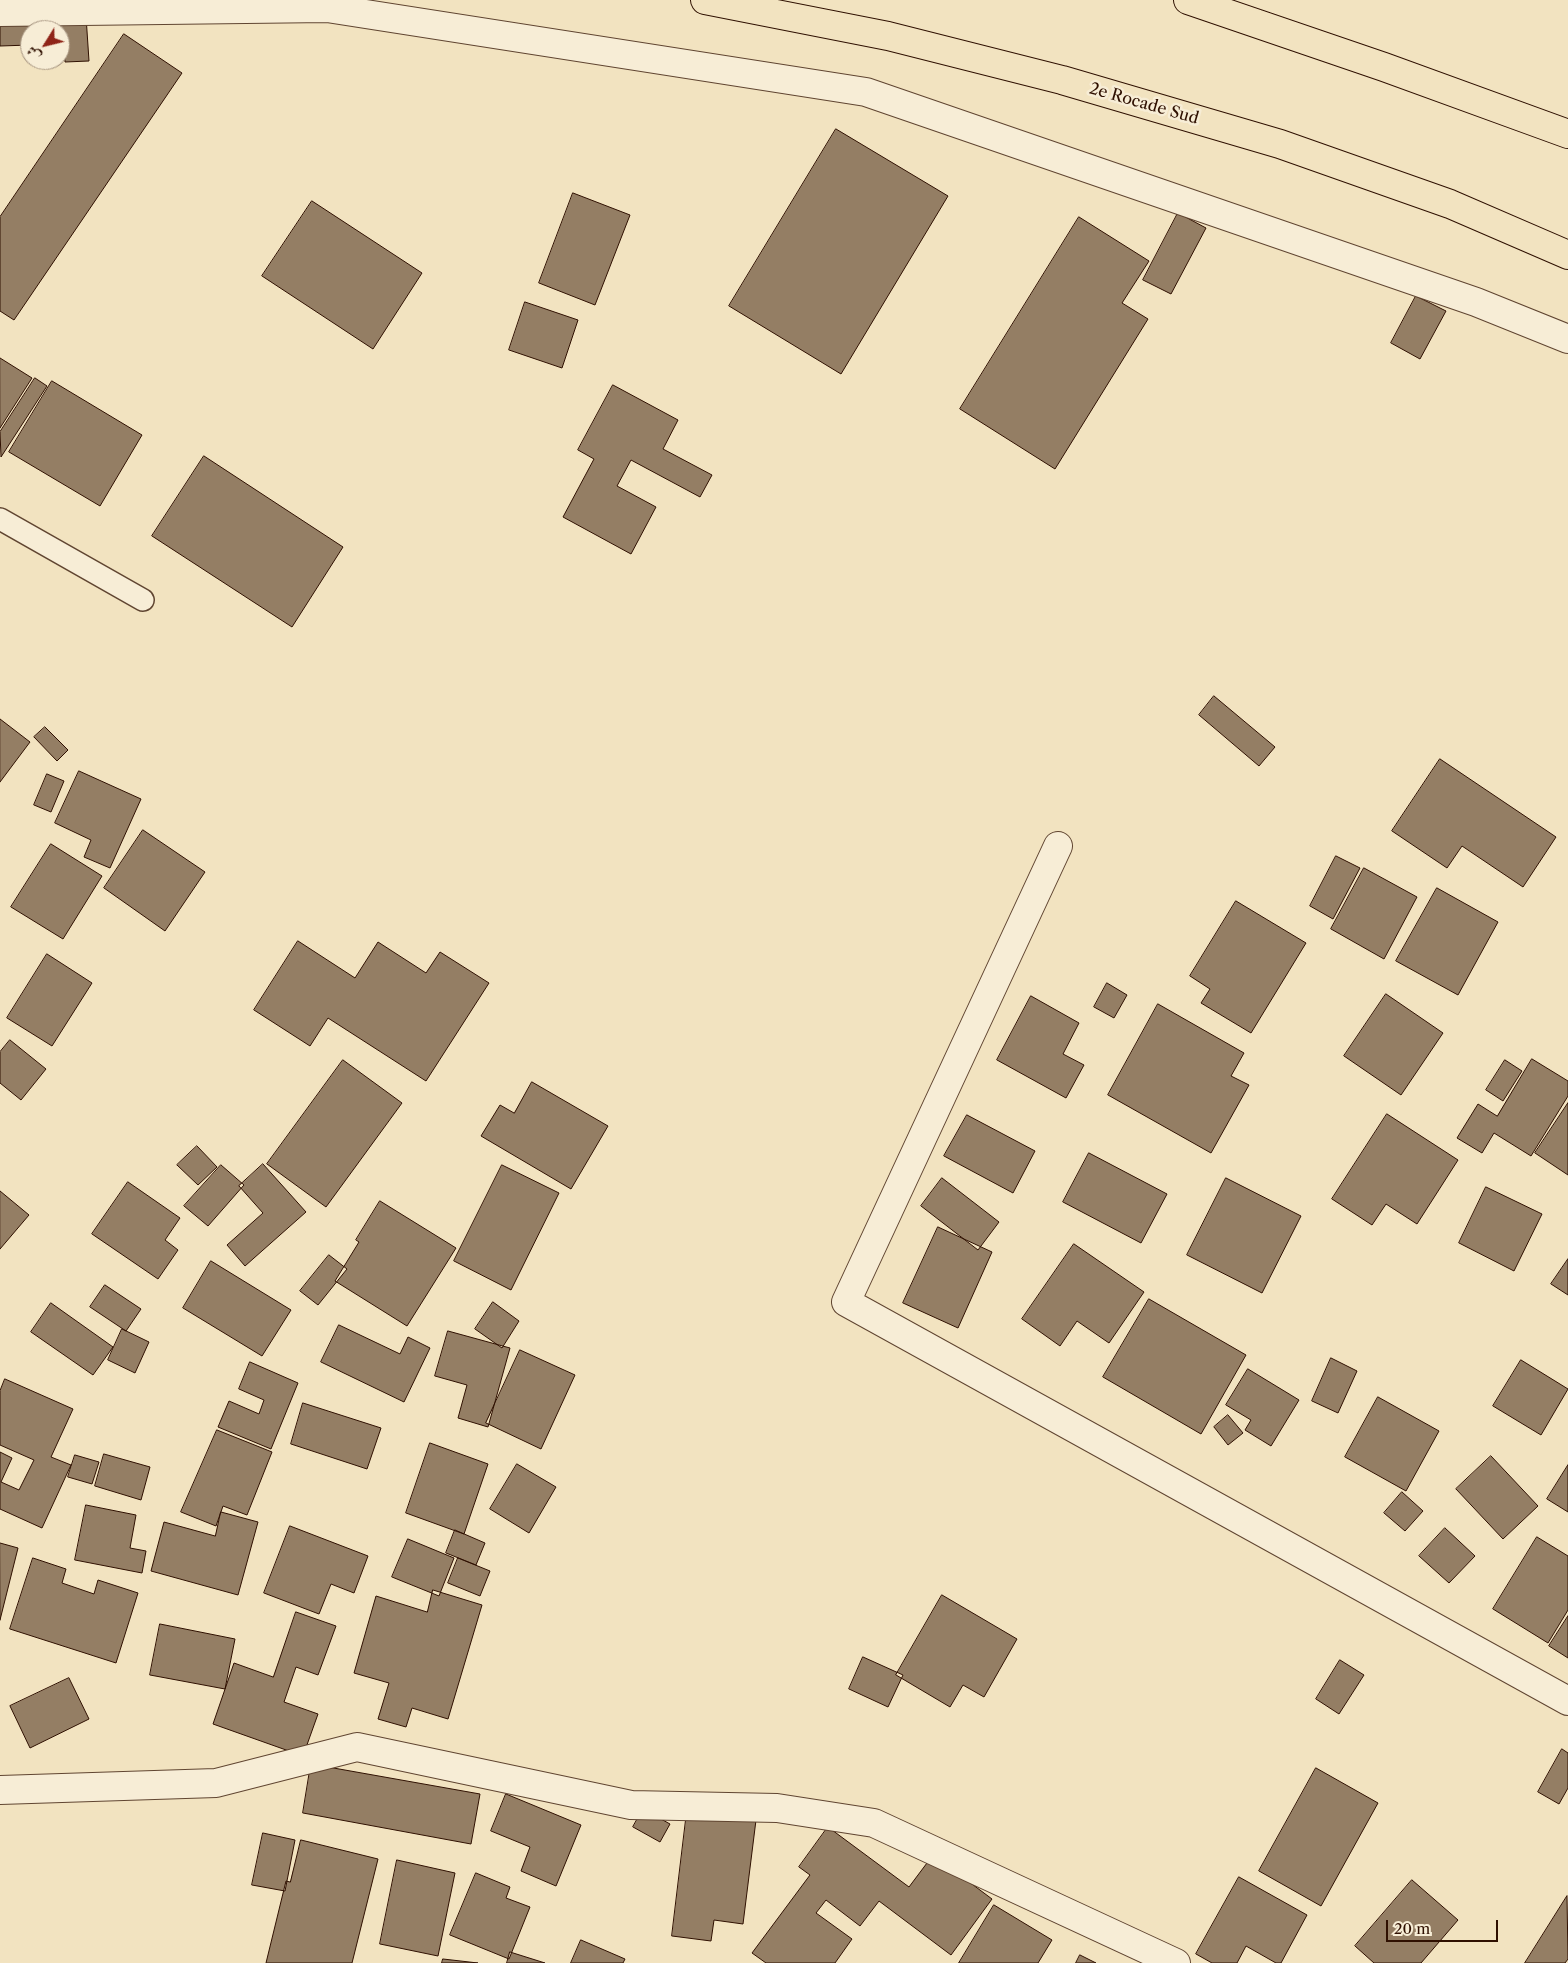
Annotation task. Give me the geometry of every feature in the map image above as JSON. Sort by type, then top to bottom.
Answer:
[{"type":"highway","name":"2e Rocade Sud","points":[[705,0],[888,36],[1062,80],[1280,144],[1450,204],[1568,255]]},
{"type":"highway","points":[[1188,0],[1384,67],[1568,134]]},
{"type":"street","points":[[0,12],[327,8],[866,92],[1476,302],[1568,339]]},
{"type":"street","points":[[1058,846],[846,1302],[1568,1701]]},
{"type":"street","points":[[0,1790],[216,1784],[357,1747],[631,1805],[778,1808],[874,1823],[1176,1963]]},
{"type":"lane","points":[[0,519],[143,600]]},
{"type":"building","points":[[86,16],[89,61],[70,62],[70,20],[20,20],[20,45],[0,46],[0,21]]},
{"type":"building","points":[[124,34],[182,73],[14,320],[0,311],[0,217]]},
{"type":"building","points":[[836,129],[948,196],[841,374],[729,306]]},
{"type":"building","points":[[573,193],[630,215],[595,305],[539,283]]},
{"type":"building","points":[[312,201],[422,273],[373,349],[262,276]]},
{"type":"building","points":[[1178,213],[1206,228],[1171,294],[1143,280]]},
{"type":"building","points":[[1079,217],[1149,261],[1122,303],[1148,319],[1055,469],[960,409]]},
{"type":"building","points":[[1416,296],[1446,311],[1420,359],[1391,343]]},
{"type":"building","points":[[525,302],[578,320],[562,368],[509,350]]},
{"type":"building","points":[[0,358],[32,378],[0,428]]},
{"type":"building","points":[[35,378],[47,386],[1,457],[0,432]]},
{"type":"building","points":[[52,381],[142,435],[100,506],[9,452]]},
{"type":"building","points":[[613,385],[678,420],[663,449],[712,475],[700,497],[631,460],[617,486],[656,507],[631,554],[563,517],[594,459],[578,450]]},
{"type":"building","points":[[204,456],[343,547],[292,627],[152,536]]},
{"type":"building","points":[[1214,696],[1275,747],[1259,766],[1199,715]]},
{"type":"building","points":[[0,719],[30,742],[0,782]]},
{"type":"building","points":[[45,727],[68,750],[57,761],[34,737]]},
{"type":"building","points":[[1440,759],[1556,837],[1523,887],[1462,846],[1447,868],[1392,831]]},
{"type":"building","points":[[79,771],[141,799],[110,868],[84,857],[91,840],[55,823]]},
{"type":"building","points":[[47,774],[64,781],[51,812],[34,805]]},
{"type":"building","points":[[143,830],[205,872],[165,931],[104,888]]},
{"type":"building","points":[[51,844],[102,876],[63,939],[11,907]]},
{"type":"building","points":[[1336,856],[1360,868],[1333,919],[1310,906]]},
{"type":"building","points":[[1364,868],[1417,897],[1384,959],[1331,929]]},
{"type":"building","points":[[1437,888],[1498,922],[1458,995],[1396,961]]},
{"type":"building","points":[[1236,901],[1306,943],[1251,1033],[1201,1003],[1210,989],[1190,976]]},
{"type":"building","points":[[298,941],[355,978],[378,942],[426,973],[440,952],[489,983],[426,1081],[328,1018],[310,1046],[254,1010]]},
{"type":"building","points":[[47,954],[92,983],[52,1046],[7,1018]]},
{"type":"building","points":[[1107,983],[1127,995],[1114,1018],[1094,1007]]},
{"type":"building","points":[[1386,994],[1443,1033],[1401,1095],[1344,1056]]},
{"type":"building","points":[[1031,996],[1079,1023],[1063,1054],[1084,1065],[1066,1098],[997,1060]]},
{"type":"building","points":[[1158,1004],[1244,1053],[1231,1076],[1249,1085],[1211,1153],[1108,1095]]},
{"type":"building","points":[[10,1040],[46,1069],[21,1100],[0,1083],[0,1052]]},
{"type":"building","points":[[1532,1059],[1568,1081],[1568,1096],[1531,1156],[1494,1133],[1482,1153],[1457,1138],[1478,1104],[1497,1116]]},
{"type":"building","points":[[343,1060],[402,1103],[326,1207],[267,1164]]},
{"type":"building","points":[[1505,1060],[1522,1071],[1503,1101],[1486,1090]]},
{"type":"building","points":[[532,1082],[608,1126],[571,1189],[481,1136],[500,1105],[514,1113]]},
{"type":"building","points":[[1568,1103],[1568,1175],[1535,1153]]},
{"type":"building","points":[[1387,1114],[1458,1160],[1417,1224],[1386,1204],[1372,1225],[1332,1199]]},
{"type":"building","points":[[967,1115],[1035,1151],[1013,1193],[944,1156]]},
{"type":"building","points":[[197,1146],[217,1167],[198,1185],[177,1165]]},
{"type":"building","points":[[1089,1153],[1167,1194],[1141,1243],[1063,1202]]},
{"type":"building","points":[[263,1164],[306,1212],[245,1266],[227,1245],[263,1213],[239,1186]]},
{"type":"building","points":[[221,1165],[244,1185],[208,1226],[184,1206]]},
{"type":"building","points":[[502,1165],[559,1193],[511,1290],[454,1261]]},
{"type":"building","points":[[942,1178],[999,1222],[978,1250],[921,1206]]},
{"type":"building","points":[[1226,1178],[1301,1216],[1262,1293],[1187,1255]]},
{"type":"building","points":[[128,1182],[180,1218],[165,1240],[178,1250],[158,1279],[92,1234]]},
{"type":"building","points":[[1486,1187],[1542,1214],[1514,1271],[1459,1243]]},
{"type":"building","points":[[0,1191],[29,1215],[0,1249]]},
{"type":"building","points":[[380,1201],[456,1248],[407,1326],[335,1281],[359,1242],[356,1240]]},
{"type":"building","points":[[938,1227],[992,1252],[958,1328],[903,1303]]},
{"type":"building","points":[[1074,1244],[1144,1292],[1109,1343],[1077,1321],[1060,1346],[1022,1319]]},
{"type":"building","points":[[329,1255],[347,1269],[318,1305],[300,1291]]},
{"type":"building","points":[[1568,1259],[1568,1295],[1551,1284]]},
{"type":"building","points":[[211,1261],[291,1310],[262,1356],[183,1308]]},
{"type":"building","points":[[105,1285],[141,1309],[126,1331],[90,1307]]},
{"type":"building","points":[[1149,1299],[1246,1355],[1201,1434],[1103,1377]]},
{"type":"building","points":[[493,1302],[519,1321],[502,1348],[475,1329]]},
{"type":"building","points":[[51,1303],[113,1347],[93,1375],[31,1332]]},
{"type":"building","points":[[339,1325],[400,1354],[408,1337],[430,1348],[404,1402],[321,1362]]},
{"type":"building","points":[[122,1329],[149,1342],[135,1373],[108,1360]]},
{"type":"building","points":[[448,1331],[510,1348],[488,1427],[458,1418],[467,1385],[435,1376]]},
{"type":"building","points":[[520,1350],[575,1375],[541,1449],[486,1423]]},
{"type":"building","points":[[1331,1358],[1357,1371],[1338,1413],[1312,1401]]},
{"type":"building","points":[[1521,1360],[1568,1389],[1541,1435],[1493,1406]]},
{"type":"building","points":[[250,1362],[298,1383],[271,1449],[218,1427],[229,1401],[259,1414],[264,1400],[239,1389]]},
{"type":"building","points":[[1248,1369],[1299,1400],[1271,1446],[1245,1430],[1251,1420],[1226,1405]]},
{"type":"building","points":[[5,1379],[73,1409],[51,1457],[71,1465],[42,1528],[0,1509],[0,1452],[12,1458],[1,1482],[19,1490],[34,1460],[0,1445],[0,1391]]},
{"type":"building","points":[[1378,1397],[1439,1431],[1406,1491],[1345,1457]]},
{"type":"building","points":[[303,1403],[381,1428],[367,1469],[291,1444]]},
{"type":"building","points":[[1228,1415],[1243,1433],[1228,1445],[1214,1427]]},
{"type":"building","points":[[217,1430],[272,1452],[247,1515],[223,1506],[216,1526],[181,1512]]},
{"type":"building","points":[[430,1443],[488,1464],[464,1534],[406,1513]]},
{"type":"building","points":[[104,1454],[150,1467],[141,1500],[95,1486]]},
{"type":"building","points":[[75,1455],[99,1462],[92,1484],[68,1477]]},
{"type":"building","points":[[1491,1456],[1538,1506],[1503,1539],[1456,1489]]},
{"type":"building","points":[[517,1464],[556,1487],[529,1533],[490,1509]]},
{"type":"building","points":[[1568,1465],[1568,1512],[1547,1499]]},
{"type":"building","points":[[1402,1492],[1423,1511],[1405,1531],[1384,1513]]},
{"type":"building","points":[[86,1505],[136,1515],[130,1548],[146,1551],[142,1573],[75,1560]]},
{"type":"building","points":[[221,1512],[258,1522],[238,1595],[151,1571],[164,1522],[215,1536]]},
{"type":"building","points":[[290,1526],[368,1556],[354,1593],[331,1584],[319,1614],[264,1593]]},
{"type":"building","points":[[1445,1528],[1475,1556],[1449,1583],[1419,1556]]},
{"type":"building","points":[[455,1530],[485,1543],[476,1565],[446,1553]]},
{"type":"building","points":[[1537,1537],[1568,1556],[1568,1610],[1548,1643],[1493,1609]]},
{"type":"building","points":[[408,1539],[454,1558],[439,1596],[392,1577]]},
{"type":"building","points":[[0,1543],[18,1548],[0,1620]]},
{"type":"building","points":[[33,1558],[66,1569],[62,1583],[94,1594],[98,1580],[138,1593],[116,1663],[10,1629]]},
{"type":"building","points":[[458,1558],[490,1571],[480,1596],[448,1583]]},
{"type":"building","points":[[433,1590],[482,1605],[448,1719],[412,1708],[406,1727],[378,1719],[389,1683],[354,1673],[376,1596],[427,1612]]},
{"type":"building","points":[[942,1595],[1017,1639],[984,1697],[963,1685],[950,1707],[896,1675]]},
{"type":"building","points":[[296,1612],[336,1626],[318,1675],[296,1667],[284,1702],[318,1714],[303,1756],[213,1724],[234,1663],[273,1677]]},
{"type":"building","points":[[1568,1616],[1568,1658],[1549,1646]]},
{"type":"building","points":[[160,1624],[235,1639],[225,1689],[150,1675]]},
{"type":"building","points":[[863,1657],[903,1675],[888,1707],[849,1689]]},
{"type":"building","points":[[1340,1660],[1364,1675],[1339,1714],[1316,1699]]},
{"type":"building","points":[[69,1678],[89,1719],[30,1748],[10,1706]]},
{"type":"building","points":[[1562,1749],[1568,1753],[1568,1788],[1559,1804],[1538,1792]]},
{"type":"building","points":[[311,1764],[480,1794],[471,1844],[303,1813]]},
{"type":"building","points":[[1316,1768],[1378,1803],[1321,1906],[1259,1871]]},
{"type":"building","points":[[506,1794],[581,1825],[556,1886],[521,1871],[530,1847],[491,1831]]},
{"type":"building","points":[[643,1809],[670,1824],[660,1842],[633,1827]]},
{"type":"building","points":[[687,1811],[756,1820],[743,1924],[714,1920],[711,1941],[672,1936]]},
{"type":"building","points":[[828,1827],[909,1887],[933,1855],[992,1899],[951,1955],[879,1901],[860,1926],[826,1900],[816,1913],[852,1939],[835,1963],[766,1963],[752,1953],[810,1875],[799,1867]]},
{"type":"building","points":[[263,1833],[295,1840],[285,1891],[252,1885]]},
{"type":"building","points":[[301,1840],[378,1859],[352,1963],[266,1963],[286,1881],[290,1882]]},
{"type":"building","points":[[397,1860],[455,1873],[438,1956],[380,1944]]},
{"type":"building","points":[[476,1873],[510,1887],[506,1898],[530,1907],[509,1959],[450,1935]]},
{"type":"building","points":[[1239,1877],[1307,1915],[1281,1963],[1276,1963],[1246,1946],[1237,1963],[1212,1963],[1196,1954]]},
{"type":"building","points":[[1412,1880],[1458,1920],[1421,1963],[1374,1963],[1355,1946]]},
{"type":"building","points":[[1567,1896],[1568,1959],[1565,1963],[1525,1963]]},
{"type":"building","points":[[994,1905],[1052,1940],[1038,1963],[959,1963]]},
{"type":"building","points":[[581,1940],[625,1959],[623,1963],[571,1963]]},
{"type":"building","points":[[510,1952],[545,1963],[507,1963]]},
{"type":"building","points":[[1080,1955],[1096,1963],[1076,1963]]},
{"type":"building","points":[[443,1959],[478,1963],[442,1963]]}]
